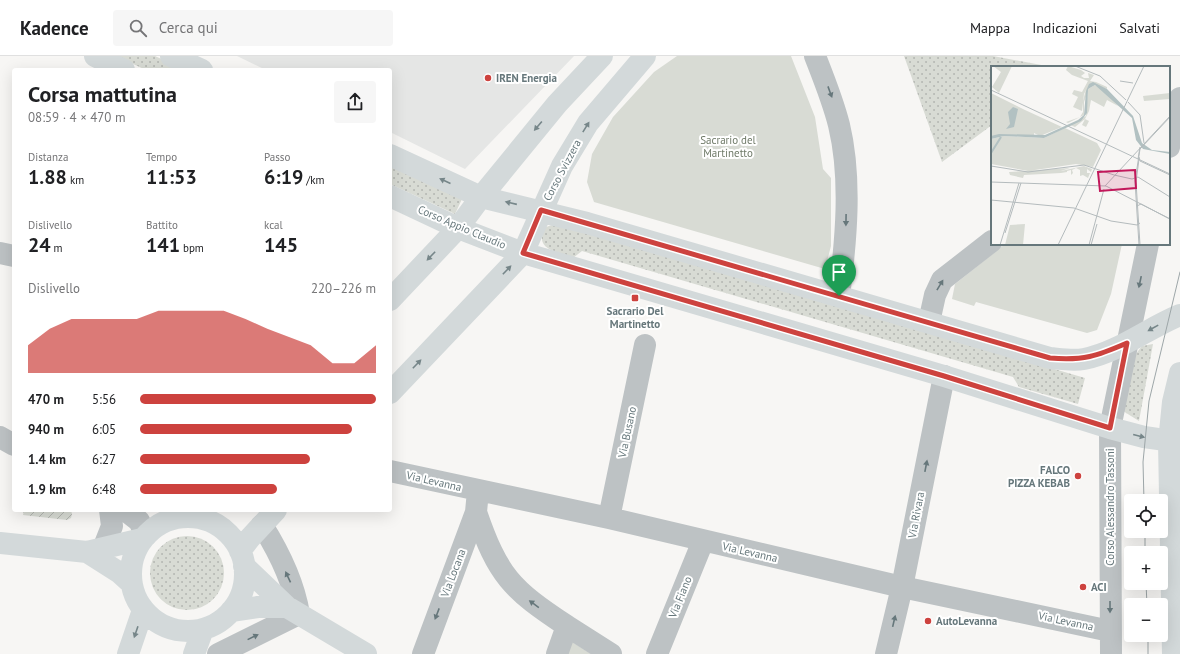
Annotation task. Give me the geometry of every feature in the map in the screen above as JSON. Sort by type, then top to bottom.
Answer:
[{"type":"street","points":[[95,56],[120,68]]},
{"type":"street","points":[[171,56],[198,68]]},
{"type":"street","points":[[392,298],[458,228],[481,196],[557,104],[602,56]]},
{"type":"street","name":"Corso Svizzera","points":[[392,391],[523,253],[562,166],[588,123],[645,56]]},
{"type":"street","points":[[815,56],[830,93],[840,127],[845,160],[845,247],[839,296]]},
{"type":"street","points":[[1170,139],[1172,124],[1180,98]]},
{"type":"street","points":[[392,156],[481,196],[541,210],[1050,358],[1083,359],[1100,355],[1127,343],[1180,315]]},
{"type":"street","name":"Corso Appio Claudio","points":[[392,197],[458,228],[523,253],[944,376],[1110,428],[1174,442]]},
{"type":"street","points":[[929,322],[935,295],[942,280],[991,242]]},
{"type":"street","name":"Corso Alessandro Tassoni","points":[[1111,654],[1110,428],[1148,245]]},
{"type":"street","points":[[0,252],[12,255]]},
{"type":"street","name":"Via Busano","points":[[609,518],[645,345]]},
{"type":"street","points":[[1173,654],[1173,402],[1180,373]]},
{"type":"street","name":"Via Rivara","points":[[886,654],[902,587],[944,376]]},
{"type":"street","points":[[0,436],[12,444]]},
{"type":"street","name":"Via Levanna","points":[[392,471],[609,518],[902,587],[1110,630]]},
{"type":"street","name":"Via Locana","points":[[423,654],[476,512],[478,491]]},
{"type":"street","points":[[95,551],[112,526],[110,512]]},
{"type":"street","points":[[128,512],[139,521],[144,537]]},
{"type":"street","points":[[476,512],[486,542],[507,580],[533,603],[611,654]]},
{"type":"street","points":[[269,518],[242,559],[244,582],[240,597],[231,611],[218,622],[203,629],[187,631],[170,628],[156,621],[143,610],[135,597],[131,583],[131,568],[134,553],[144,537],[156,526],[168,520],[196,514],[221,528],[232,538],[242,559],[293,611],[366,654]]},
{"type":"street","points":[[269,518],[269,537],[296,594],[293,611]]},
{"type":"street","points":[[0,543],[95,551],[144,537]]},
{"type":"street","name":"Via Fiano","points":[[657,654],[703,541]]},
{"type":"street","points":[[95,551],[131,583]]},
{"type":"street","points":[[231,611],[258,607],[293,611]]},
{"type":"street","points":[[128,654],[143,610]]},
{"type":"street","points":[[218,654],[293,611]]},
{"type":"street","points":[[557,654],[567,626]]},
{"type":"street","points":[[194,654],[203,629]]},
{"type":"shaded area","name":"IREN Energia","points":[[237,56],[574,56],[465,169],[392,133],[392,68],[262,68]]},
{"type":"green space","points":[[116,56],[155,56],[181,68],[142,68]]},
{"type":"green space","name":"Sacrario del Martinetto","points":[[677,56],[791,56],[815,117],[823,169],[831,178],[831,246],[825,269],[594,202],[587,182],[592,154],[613,117],[654,72]]},
{"type":"green space","points":[[904,56],[993,56],[1047,66],[991,66],[991,126],[942,162]]},
{"type":"green space","points":[[392,167],[462,199],[455,214],[392,185]]},
{"type":"green space","points":[[561,225],[1085,378],[1078,404],[1019,387],[1013,377],[582,251],[573,258],[560,254],[544,245],[542,240],[542,234],[546,227]]},
{"type":"green space","points":[[1004,245],[1122,245],[1111,294],[1097,330],[1087,333],[976,302],[974,306],[952,299],[955,284]]},
{"type":"green space","points":[[1153,344],[1139,421],[1123,411],[1131,360],[1142,346]]},
{"type":"green space","points":[[24,512],[72,512],[72,514],[71,518],[67,520],[23,515]]},
{"type":"green space","points":[[187,536],[208,542],[218,552],[224,573],[218,594],[208,604],[187,610],[166,604],[156,594],[150,573],[156,552],[166,542]]},
{"type":"green space","points":[[569,640],[591,654],[564,654]]},
{"type":"tram line","points":[[1144,494],[1143,462],[1149,401],[1180,272]]},
{"type":"tram line","points":[[1145,538],[1145,546]]},
{"type":"tram line","points":[[1146,590],[1147,598]]},
{"type":"tram line","points":[[1148,642],[1148,654]]},
{"type":"place","name":"IREN Energia","points":[[488,78]]},
{"type":"place","name":"Sacrario Del Martinetto","points":[[635,298]]},
{"type":"place","name":"FALCO PIZZA KEBAB","points":[[1078,476]]},
{"type":"place","name":"ACI","points":[[1083,587]]},
{"type":"place","name":"AutoLevanna","points":[[928,621]]},
{"type":"route","points":[[541,210],[839,296],[1050,358],[1083,359],[1100,355],[1127,343],[1110,428],[944,376],[523,253],[541,210]]}]
